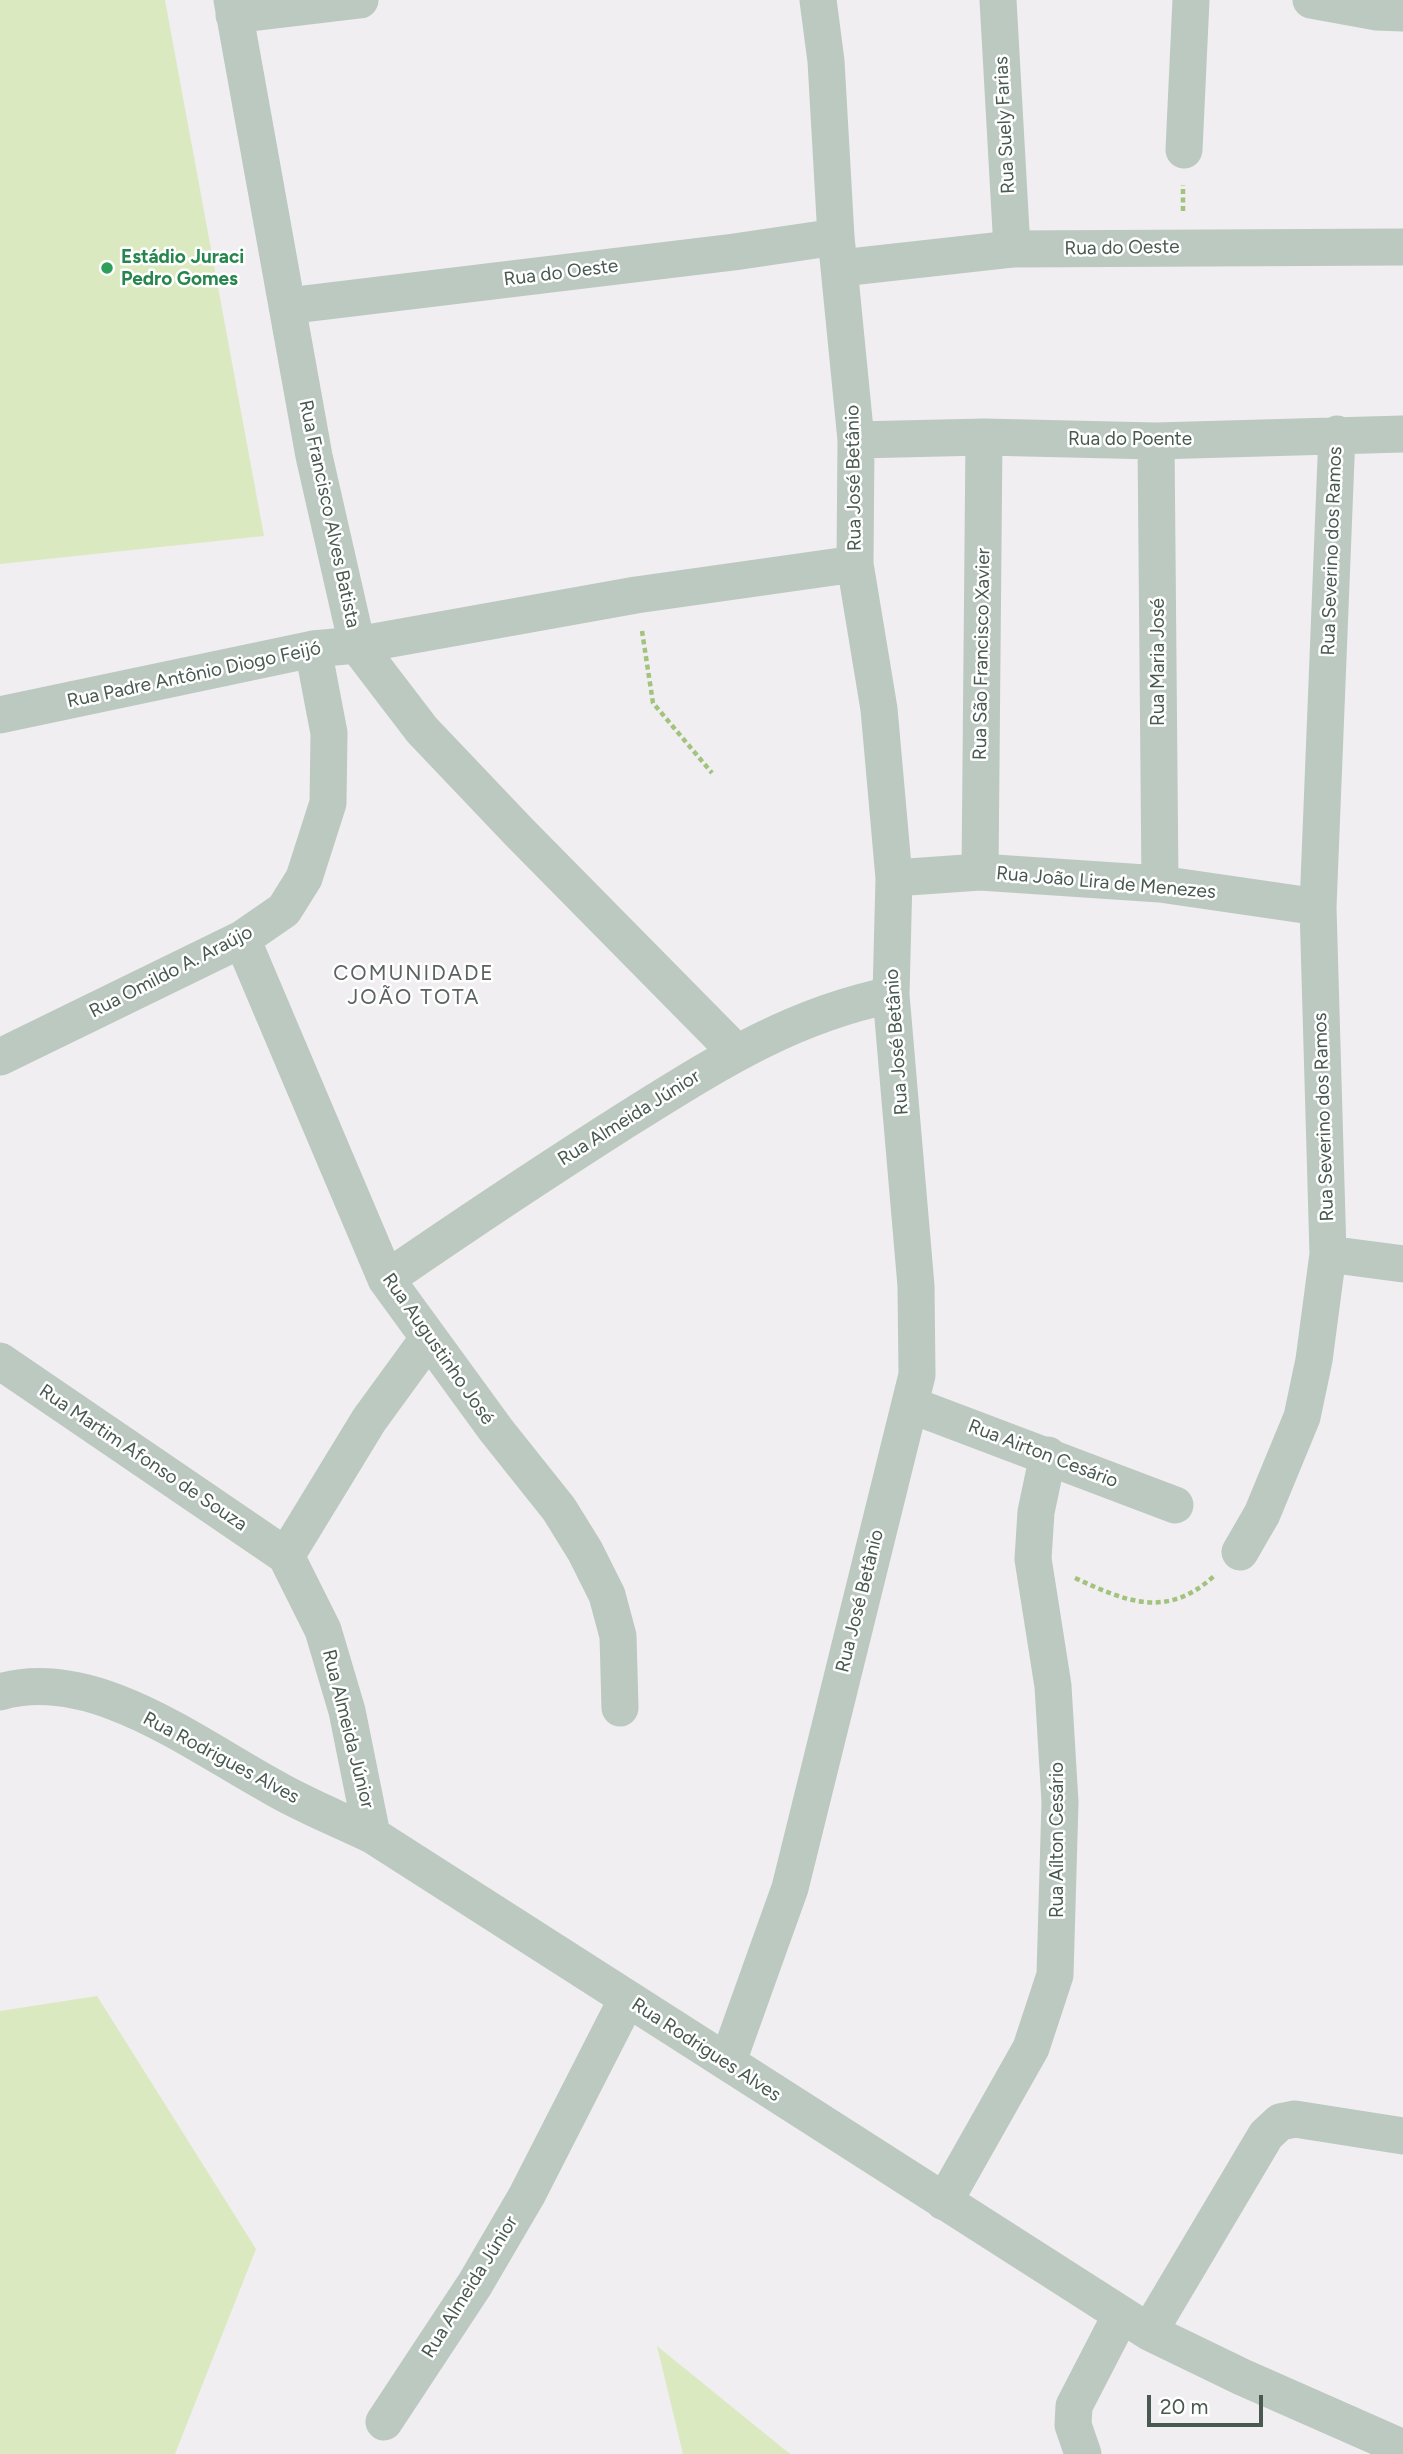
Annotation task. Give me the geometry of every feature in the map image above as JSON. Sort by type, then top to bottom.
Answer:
[{"type":"street","points":[[233,8],[360,0]]},
{"type":"street","name":"Rua José Betânio","points":[[728,2061],[790,1888],[886,1491],[917,1375],[916,1286],[891,995],[894,878],[879,709],[855,564],[856,440],[818,0]]},
{"type":"street","name":"Rua Suely Farias","points":[[998,0],[1012,249]]},
{"type":"street","points":[[1184,150],[1191,0]]},
{"type":"street","points":[[1311,0],[1377,12],[1403,13]]},
{"type":"street","name":"Rua Francisco Alves Batista","points":[[233,8],[314,456],[357,645],[422,730],[736,1052]]},
{"type":"street","name":"Rua do Oeste","points":[[287,306],[721,254],[1182,247],[1403,247]]},
{"type":"street","name":"Rua Severino dos Ramos","points":[[1240,1552],[1262,1514],[1301,1417],[1314,1360],[1328,1254],[1318,906],[1337,434]]},
{"type":"street","name":"Rua do Poente","points":[[856,440],[984,437],[1157,441],[1403,434]]},
{"type":"street","name":"Rua São Francisco Xavier","points":[[980,872],[984,437]]},
{"type":"street","name":"Rua Maria José","points":[[1157,441],[1160,884]]},
{"type":"street","name":"Rua Padre Antônio Diogo Feijó","points":[[0,715],[313,649],[357,645],[636,596],[855,564]]},
{"type":"street","name":"Rua Omildo A. Araújo","points":[[0,1057],[242,939],[284,910],[304,878],[328,803],[329,733],[313,649]]},
{"type":"street","name":"Rua João Lira de Menezes","points":[[894,878],[980,872],[1160,884],[1318,906]]},
{"type":"street","name":"Rua Augustinho José","points":[[242,939],[386,1279],[428,1339],[559,1509],[585,1551],[607,1595],[618,1636],[620,1708]]},
{"type":"street","name":"Rua Almeida Júnior","points":[[386,1279],[535,1178],[736,1052],[812,1016],[891,995]]},
{"type":"street","points":[[1328,1254],[1403,1264]]},
{"type":"street","points":[[286,1556],[369,1420],[428,1339]]},
{"type":"street","name":"Rua Martim Afonso de Souza","points":[[0,1361],[286,1556]]},
{"type":"street","name":"Rua Airton Cesário","points":[[911,1405],[1175,1505]]},
{"type":"street","name":"Rua Aílton Cesário","points":[[944,2202],[1031,2048],[1055,1975],[1060,1802],[1053,1686],[1033,1559],[1036,1512],[1048,1455]]},
{"type":"street","name":"Rua Almeida Júnior","points":[[286,1556],[323,1630],[347,1711],[372,1835]]},
{"type":"street","name":"Rua Rodrigues Alves","points":[[0,1692],[27,1686],[58,1687],[130,1709],[208,1748],[272,1787],[372,1835],[728,2061],[809,2117],[1135,2323],[1403,2448]]},
{"type":"street","name":"Rua Almeida Júnior","points":[[384,2422],[475,2284],[527,2195],[627,1999]]},
{"type":"street","points":[[1083,2454],[1073,2425],[1074,2406],[1266,2135],[1280,2122],[1295,2119],[1403,2136]]},
{"type":"path","points":[[1182,247],[1184,150]]},
{"type":"path","points":[[636,596],[653,703],[712,773]]},
{"type":"path","points":[[1033,1559],[1118,1598],[1152,1602],[1181,1601],[1240,1552]]},
{"type":"green space","name":"Estádio Juraci Pedro Gomes","points":[[0,0],[165,0],[264,536],[0,564]]},
{"type":"green space","points":[[97,1996],[256,2249],[175,2454],[0,2454],[0,2011]]},
{"type":"green space","points":[[657,2346],[790,2454],[683,2454]]},
{"type":"place","name":"Estádio Juraci Pedro Gomes","points":[[107,268]]},
{"type":"district","name":"COMUNIDADE JOÃO TOTA","points":[[414,986]]}]
